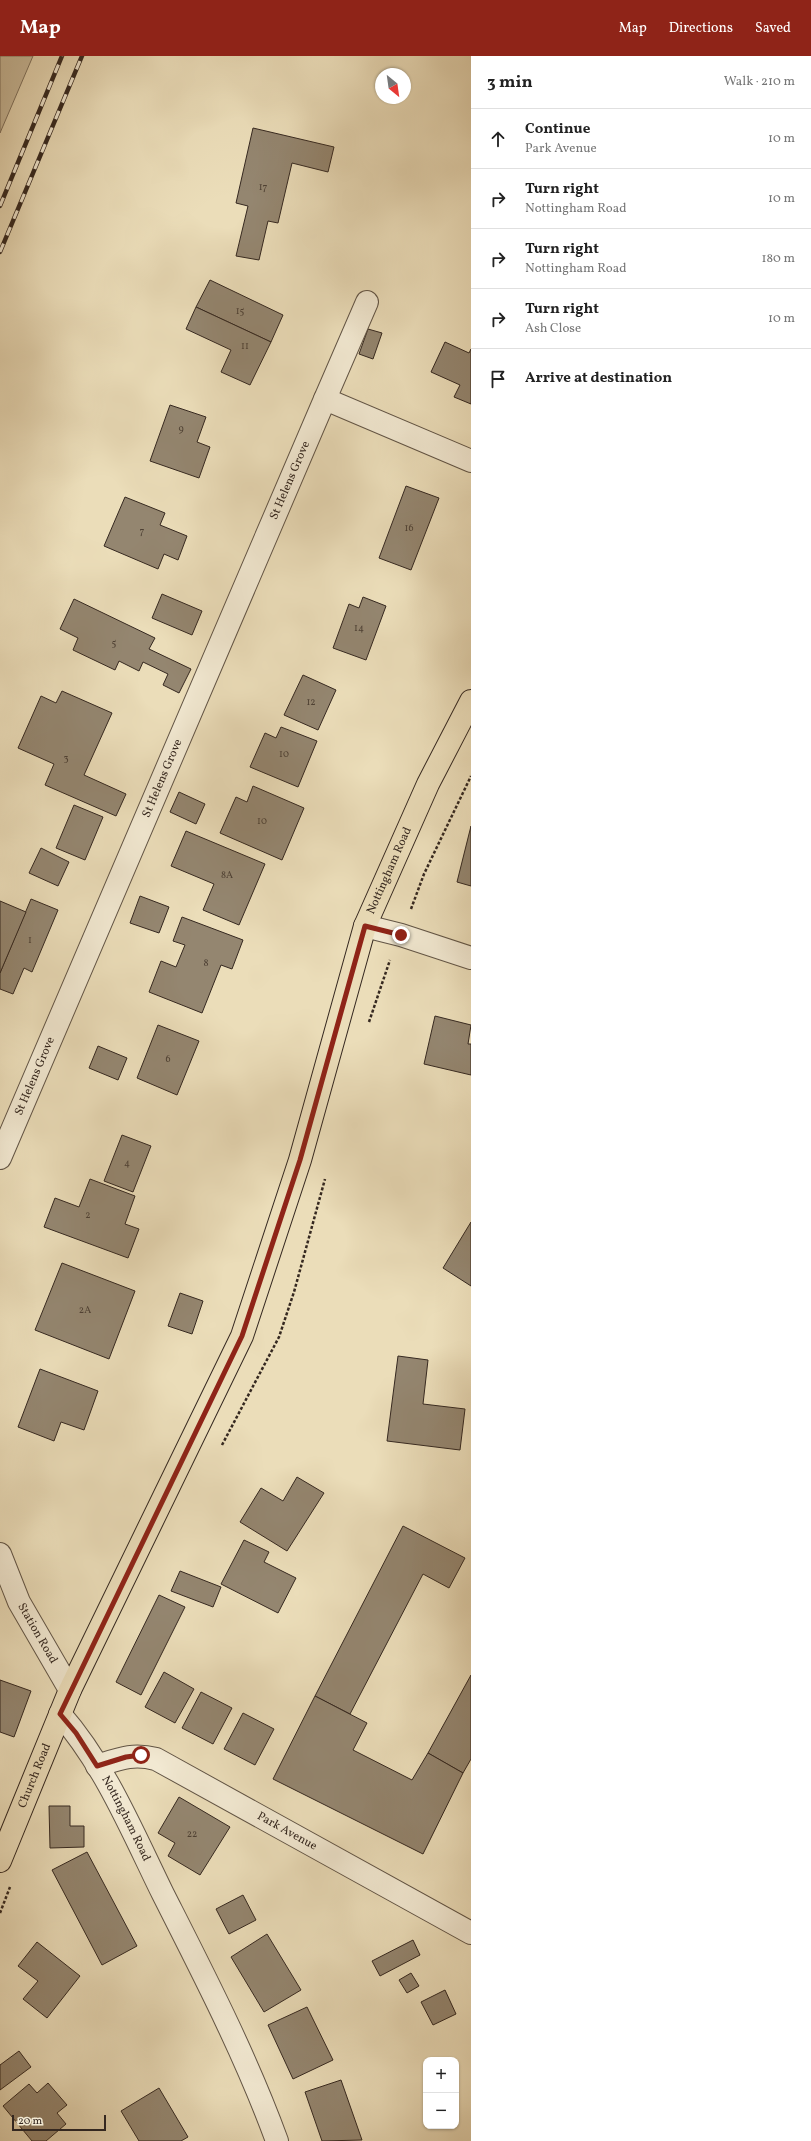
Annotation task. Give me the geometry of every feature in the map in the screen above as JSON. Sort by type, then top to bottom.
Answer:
[{"type":"main road","name":"Nottingham Road","points":[[60,1714],[70,1690],[242,1336],[300,1160],[365,926],[428,784],[471,701]]},
{"type":"main road","name":"Church Road","points":[[0,1861],[60,1714]]},
{"type":"street","name":"St Helens Grove","points":[[0,1158],[367,302]]},
{"type":"street","points":[[325,399],[471,461]]},
{"type":"street","points":[[365,926],[401,935],[471,958]]},
{"type":"street","name":"Station Road","points":[[0,1554],[20,1602],[70,1690]]},
{"type":"street","name":"Nottingham Road","points":[[60,1714],[76,1733],[97,1766],[126,1819],[210,1987],[266,2111],[277,2141]]},
{"type":"street","name":"Park Avenue","points":[[97,1766],[126,1757],[141,1755],[156,1759],[471,1933]]},
{"type":"shaded area","points":[[0,56],[33,56],[0,133]]},
{"type":"building","points":[[253,128],[334,147],[328,172],[292,163],[278,223],[268,221],[259,260],[236,256],[248,206],[236,203]]},
{"type":"building","points":[[210,280],[283,315],[271,342],[196,307]]},
{"type":"building","points":[[196,307],[271,342],[250,385],[221,372],[231,350],[186,329]]},
{"type":"building","points":[[368,329],[382,333],[373,359],[359,354]]},
{"type":"building","points":[[445,342],[469,353],[471,349],[471,404],[454,397],[460,385],[431,372]]},
{"type":"building","points":[[170,405],[206,417],[197,442],[210,447],[199,478],[150,461]]},
{"type":"building","points":[[406,486],[439,498],[411,570],[379,558]]},
{"type":"building","points":[[125,497],[165,513],[160,525],[187,536],[178,560],[164,554],[158,569],[104,546]]},
{"type":"building","points":[[162,594],[202,611],[192,635],[152,618]]},
{"type":"building","points":[[363,597],[386,606],[366,660],[333,648],[349,604],[359,608]]},
{"type":"building","points":[[74,599],[155,638],[149,649],[191,669],[179,693],[163,685],[168,674],[143,662],[139,671],[119,661],[115,670],[73,650],[78,638],[60,629]]},
{"type":"building","points":[[303,675],[336,690],[318,730],[284,715]]},
{"type":"building","points":[[62,691],[112,713],[84,775],[126,794],[116,816],[45,785],[54,764],[18,748],[41,696],[56,703]]},
{"type":"building","points":[[281,727],[317,741],[298,787],[250,767],[265,733],[276,738]]},
{"type":"building","points":[[253,786],[304,808],[282,860],[220,833],[236,797],[247,802]]},
{"type":"building","points":[[179,792],[205,804],[196,824],[170,812]]},
{"type":"building","points":[[74,805],[103,817],[85,860],[56,848]]},
{"type":"building","points":[[471,826],[471,886],[457,882]]},
{"type":"building","points":[[186,831],[265,864],[239,925],[203,910],[214,884],[171,866]]},
{"type":"building","points":[[41,848],[69,862],[58,886],[29,873]]},
{"type":"building","points":[[140,896],[169,907],[159,933],[130,923]]},
{"type":"building","points":[[31,899],[58,910],[32,972],[24,968],[13,994],[0,989],[0,973]]},
{"type":"building","points":[[0,901],[26,912],[0,973]]},
{"type":"building","points":[[182,917],[243,940],[232,969],[221,965],[202,1013],[149,992],[161,961],[176,967],[185,945],[173,941]]},
{"type":"building","points":[[435,1016],[471,1025],[468,1044],[471,1044],[471,1075],[424,1064]]},
{"type":"building","points":[[158,1025],[199,1041],[177,1095],[137,1078]]},
{"type":"building","points":[[98,1046],[127,1058],[118,1080],[89,1068]]},
{"type":"building","points":[[122,1135],[151,1146],[133,1192],[104,1181]]},
{"type":"building","points":[[90,1179],[135,1196],[125,1224],[139,1229],[128,1258],[44,1227],[55,1198],[79,1207]]},
{"type":"building","points":[[471,1222],[471,1286],[443,1268]]},
{"type":"building","points":[[62,1263],[135,1291],[109,1359],[35,1330]]},
{"type":"building","points":[[180,1293],[203,1301],[192,1334],[168,1326]]},
{"type":"building","points":[[398,1356],[428,1360],[423,1404],[465,1409],[460,1450],[387,1441]]},
{"type":"building","points":[[40,1369],[98,1391],[84,1430],[61,1422],[54,1441],[18,1427]]},
{"type":"building","points":[[297,1477],[324,1493],[287,1551],[240,1522],[261,1488],[283,1501]]},
{"type":"building","points":[[403,1526],[465,1558],[449,1588],[423,1574],[350,1714],[315,1696]]},
{"type":"building","points":[[244,1540],[269,1552],[264,1562],[296,1578],[278,1613],[221,1584]]},
{"type":"building","points":[[180,1571],[221,1587],[213,1607],[171,1591]]},
{"type":"building","points":[[159,1595],[185,1607],[141,1695],[116,1682]]},
{"type":"building","points":[[164,1672],[194,1689],[175,1723],[145,1707]]},
{"type":"building","points":[[471,1675],[471,1759],[463,1773],[428,1753]]},
{"type":"building","points":[[0,1680],[31,1691],[14,1737],[0,1732]]},
{"type":"building","points":[[201,1692],[232,1708],[213,1744],[182,1728]]},
{"type":"building","points":[[315,1696],[367,1723],[353,1750],[412,1780],[428,1753],[463,1773],[423,1854],[273,1779]]},
{"type":"building","points":[[243,1713],[274,1729],[255,1765],[224,1749]]},
{"type":"building","points":[[179,1797],[230,1827],[200,1875],[168,1856],[175,1843],[158,1833]]},
{"type":"building","points":[[49,1806],[70,1806],[70,1826],[84,1826],[84,1847],[50,1848]]},
{"type":"building","points":[[87,1852],[137,1946],[102,1965],[52,1870]]},
{"type":"building","points":[[243,1895],[256,1920],[229,1934],[216,1909]]},
{"type":"building","points":[[267,1934],[301,1990],[264,2012],[231,1957]]},
{"type":"building","points":[[413,1940],[420,1955],[380,1976],[372,1961]]},
{"type":"building","points":[[37,1942],[80,1976],[47,2018],[23,1999],[38,1981],[18,1966]]},
{"type":"building","points":[[411,1973],[419,1986],[407,1993],[399,1980]]},
{"type":"building","points":[[445,1990],[456,2014],[433,2025],[421,2002]]},
{"type":"building","points":[[307,2007],[333,2060],[293,2079],[268,2025]]},
{"type":"building","points":[[19,2051],[31,2067],[0,2090],[0,2065]]},
{"type":"building","points":[[341,2080],[362,2140],[322,2141],[305,2092]]},
{"type":"building","points":[[48,2083],[67,2105],[57,2113],[66,2124],[46,2141],[32,2141],[3,2106],[29,2084],[37,2093]]},
{"type":"building","points":[[159,2088],[188,2137],[181,2141],[139,2141],[121,2111]]},
{"type":"railway","points":[[0,206],[62,56]]},
{"type":"railway","points":[[0,252],[82,56]]},
{"type":"route","points":[[141,1755],[126,1757],[97,1766],[76,1733],[60,1714],[70,1690],[242,1336],[300,1160],[365,926],[401,935]]}]
